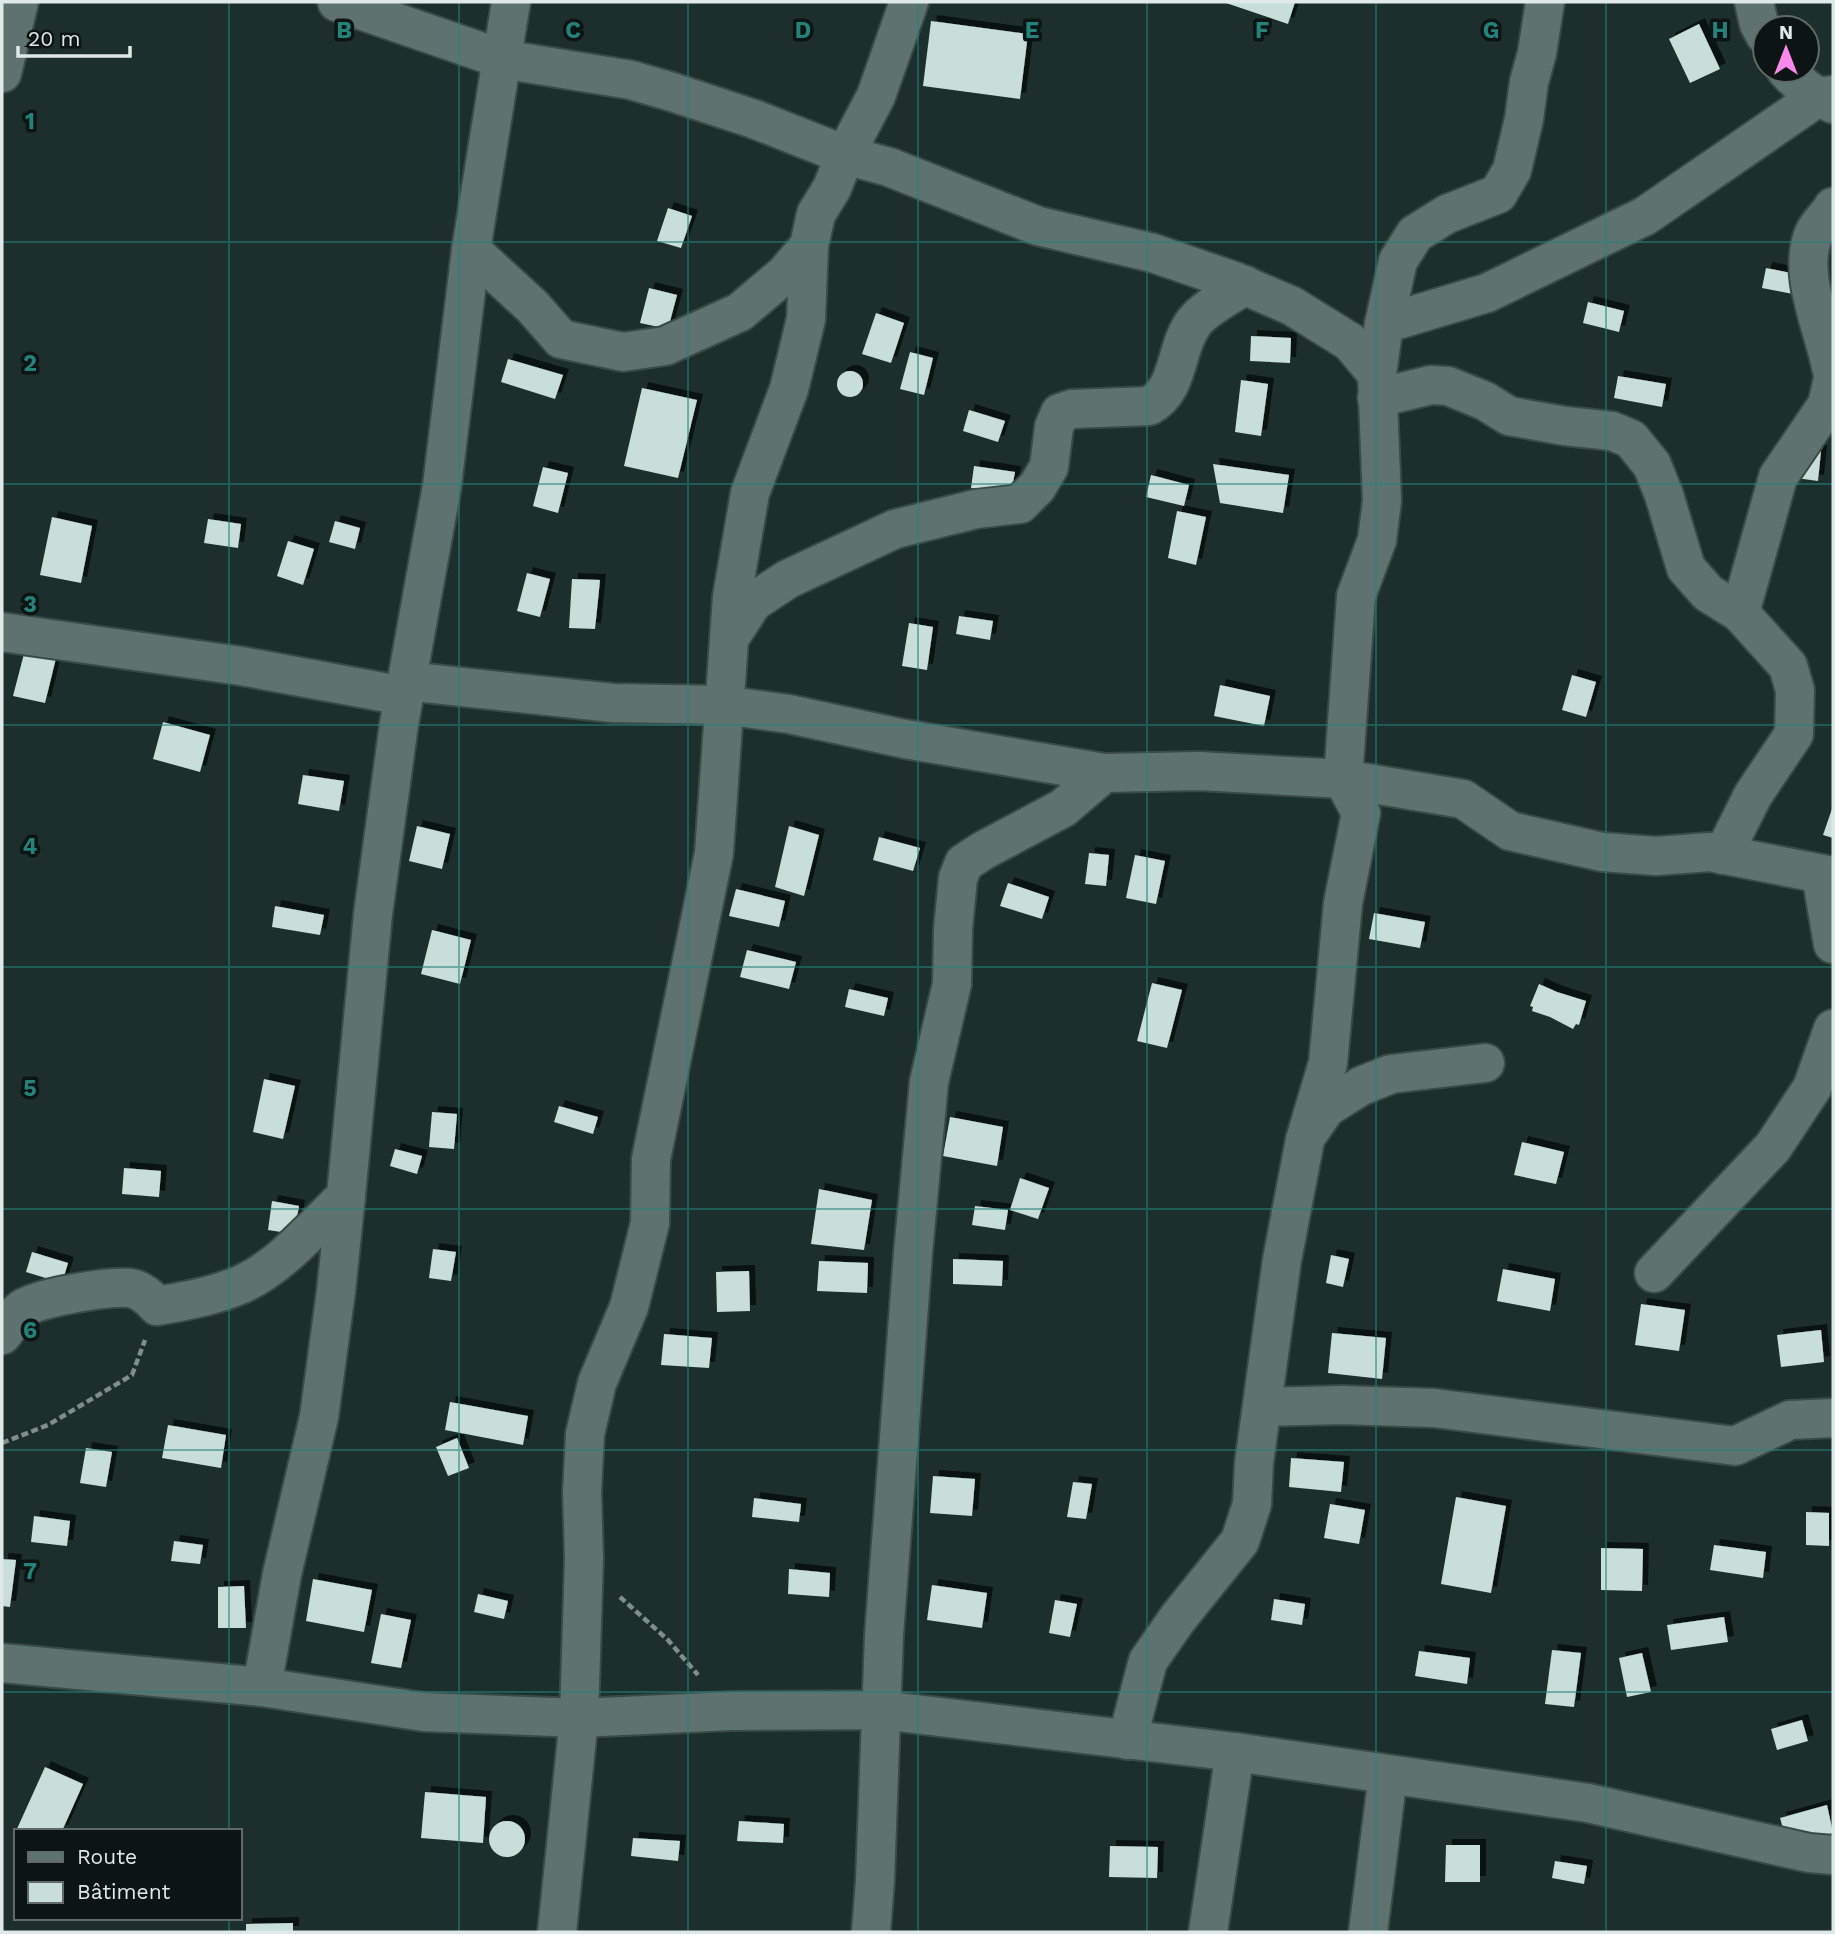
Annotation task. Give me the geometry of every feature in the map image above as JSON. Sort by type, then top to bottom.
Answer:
[{"type":"street","points":[[2,73],[19,2]]},
{"type":"street","points":[[337,2],[502,59],[631,80],[754,120],[833,163],[889,167],[1038,226],[1153,253],[1245,285],[1292,306],[1350,342],[1377,386]]},
{"type":"street","points":[[262,1687],[282,1574],[320,1417],[336,1291],[373,914],[405,689],[442,486],[471,250],[511,2]]},
{"type":"street","points":[[557,1932],[579,1718],[585,1434],[597,1383],[629,1307],[650,1223],[651,1159],[714,853],[732,597],[750,493],[789,389],[806,319],[809,246],[816,214],[833,163],[876,96],[909,2]]},
{"type":"street","points":[[1127,1740],[1149,1661],[1178,1618],[1240,1541],[1252,1504],[1254,1463],[1282,1260],[1307,1135],[1328,1063],[1343,902],[1360,813],[1343,779],[1356,596],[1377,540],[1382,501],[1377,386],[1384,324],[1398,261],[1415,234],[1447,214],[1498,194],[1513,170],[1545,2]]},
{"type":"street","points":[[1799,84],[1828,99]]},
{"type":"street","points":[[1384,324],[1487,293],[1645,216],[1828,99]]},
{"type":"street","points":[[1740,612],[1778,477],[1827,405],[1832,363],[1812,298],[1809,256],[1814,231],[1828,217],[1833,207]]},
{"type":"street","points":[[471,250],[533,307],[561,339],[623,352],[666,346],[740,312],[785,274],[809,246]]},
{"type":"street","points":[[729,639],[753,602],[788,579],[895,529],[976,509],[1020,505],[1038,487],[1049,467],[1054,427],[1060,413],[1072,409],[1149,406],[1159,401],[1172,380],[1181,347],[1196,320],[1245,285]]},
{"type":"street","points":[[1377,386],[1448,386],[1485,401],[1509,416],[1564,426],[1612,430],[1631,439],[1652,465],[1686,568],[1708,593],[1740,612],[1788,666],[1795,690],[1794,734],[1753,795],[1723,855]]},
{"type":"street","points":[[2,632],[405,689],[613,703],[723,705],[789,714],[905,739],[1104,773],[1199,771],[1343,779],[1464,799],[1510,831],[1602,852],[1656,856],[1710,852],[1827,875],[1833,944]]},
{"type":"street","points":[[871,1932],[890,1546],[913,1253],[929,1082],[952,984],[953,929],[958,878],[964,863],[1063,808],[1104,773]]},
{"type":"street","points":[[1654,1273],[1773,1147],[1812,1088],[1833,1028]]},
{"type":"street","points":[[1307,1135],[1326,1108],[1360,1086],[1391,1074],[1485,1063]]},
{"type":"street","points":[[2,1335],[21,1310],[46,1300],[132,1288],[148,1296],[157,1306],[200,1298],[242,1284],[267,1269],[345,1196]]},
{"type":"street","points":[[1263,1407],[1342,1405],[1434,1408],[1735,1446],[1790,1420],[1833,1418]]},
{"type":"street","points":[[2,1663],[262,1687],[424,1712],[579,1718],[731,1711],[881,1710],[1235,1752],[1588,1803],[1809,1853],[1833,1855]]},
{"type":"street","points":[[1208,1932],[1235,1752]]},
{"type":"street","points":[[1368,1932],[1388,1775]]},
{"type":"path","points":[[2,1443],[48,1425],[132,1375],[157,1306]]},
{"type":"path","points":[[584,1558],[626,1604],[668,1640],[731,1711]]},
{"type":"building","points":[[1223,2],[1295,2],[1288,24]]},
{"type":"building","points":[[931,21],[1028,34],[1020,99],[923,86]]},
{"type":"building","points":[[1699,24],[1720,69],[1690,83],[1669,39]]},
{"type":"building","points":[[668,208],[692,216],[681,248],[657,241]]},
{"type":"building","points":[[1766,268],[1796,274],[1793,294],[1762,288]]},
{"type":"building","points":[[649,288],[677,295],[668,329],[640,323]]},
{"type":"building","points":[[1588,302],[1624,311],[1619,332],[1583,323]]},
{"type":"building","points":[[876,313],[904,323],[891,363],[862,354]]},
{"type":"building","points":[[1251,336],[1291,338],[1290,363],[1250,361]]},
{"type":"building","points":[[910,352],[933,358],[924,395],[900,389]]},
{"type":"building","points":[[508,359],[563,375],[555,399],[501,382]]},
{"type":"building","points":[[850,371],[859,375],[863,384],[859,393],[850,397],[841,393],[837,384],[841,375]]},
{"type":"building","points":[[1618,376],[1666,384],[1662,407],[1614,398]]},
{"type":"building","points":[[1241,380],[1268,384],[1261,436],[1235,432]]},
{"type":"building","points":[[642,388],[697,400],[678,478],[624,466]]},
{"type":"building","points":[[969,410],[1005,421],[998,442],[963,431]]},
{"type":"building","points":[[1800,448],[1821,451],[1818,481],[1796,478]]},
{"type":"building","points":[[1213,464],[1289,475],[1283,513],[1220,503]]},
{"type":"building","points":[[974,466],[1015,472],[1011,493],[971,488]]},
{"type":"building","points":[[543,467],[568,473],[558,513],[533,506]]},
{"type":"building","points":[[1151,475],[1189,485],[1184,506],[1146,497]]},
{"type":"building","points":[[1177,511],[1206,517],[1196,565],[1168,558]]},
{"type":"building","points":[[52,517],[92,526],[81,583],[40,575]]},
{"type":"building","points":[[208,519],[241,524],[238,548],[204,543]]},
{"type":"building","points":[[335,521],[360,528],[355,549],[329,542]]},
{"type":"building","points":[[288,541],[314,549],[303,585],[277,576]]},
{"type":"building","points":[[527,573],[550,579],[540,617],[517,611]]},
{"type":"building","points":[[572,579],[600,580],[595,629],[569,628]]},
{"type":"building","points":[[959,616],[993,621],[990,640],[956,634]]},
{"type":"building","points":[[909,623],[933,627],[927,670],[902,666]]},
{"type":"building","points":[[26,646],[57,654],[45,703],[13,696]]},
{"type":"building","points":[[1572,675],[1596,682],[1586,717],[1562,710]]},
{"type":"building","points":[[1220,685],[1270,696],[1264,726],[1214,716]]},
{"type":"building","points":[[163,722],[210,735],[200,772],[153,759]]},
{"type":"building","points":[[303,775],[344,781],[339,811],[298,804]]},
{"type":"building","points":[[1833,806],[1833,838],[1823,835]]},
{"type":"building","points":[[417,826],[450,834],[442,869],[409,861]]},
{"type":"building","points":[[789,826],[819,835],[804,896],[775,887]]},
{"type":"building","points":[[879,837],[920,848],[913,871],[873,860]]},
{"type":"building","points":[[1089,853],[1109,855],[1106,886],[1085,884]]},
{"type":"building","points":[[1135,855],[1165,861],[1156,904],[1126,898]]},
{"type":"building","points":[[1008,883],[1049,897],[1042,919],[1000,906]]},
{"type":"building","points":[[736,889],[785,901],[779,927],[729,916]]},
{"type":"building","points":[[275,906],[324,915],[320,935],[272,927]]},
{"type":"building","points":[[1374,913],[1425,922],[1420,948],[1369,939]]},
{"type":"building","points":[[432,930],[471,940],[460,984],[421,974]]},
{"type":"building","points":[[747,950],[796,962],[789,989],[740,977]]},
{"type":"building","points":[[1152,983],[1182,990],[1167,1048],[1137,1041]]},
{"type":"building","points":[[1539,984],[1586,1001],[1579,1025],[1576,1024],[1573,1029],[1532,1011],[1533,1007],[1530,1006]]},
{"type":"building","points":[[849,989],[888,998],[884,1016],[845,1007]]},
{"type":"building","points":[[264,1079],[295,1086],[283,1139],[253,1132]]},
{"type":"building","points":[[559,1106],[598,1117],[593,1134],[554,1122]]},
{"type":"building","points":[[432,1112],[457,1114],[454,1149],[429,1147]]},
{"type":"building","points":[[950,1117],[1003,1127],[997,1166],[943,1156]]},
{"type":"building","points":[[1522,1142],[1564,1152],[1556,1184],[1514,1175]]},
{"type":"building","points":[[395,1149],[422,1156],[417,1174],[390,1166]]},
{"type":"building","points":[[124,1168],[161,1171],[159,1197],[122,1194]]},
{"type":"building","points":[[1020,1178],[1049,1188],[1038,1219],[1010,1210]]},
{"type":"building","points":[[819,1189],[872,1200],[864,1250],[811,1244]]},
{"type":"building","points":[[272,1201],[299,1206],[294,1234],[268,1230]]},
{"type":"building","points":[[975,1206],[1008,1210],[1005,1230],[972,1225]]},
{"type":"building","points":[[433,1249],[456,1252],[451,1281],[429,1278]]},
{"type":"building","points":[[32,1252],[68,1263],[62,1283],[26,1272]]},
{"type":"building","points":[[1331,1255],[1349,1259],[1343,1287],[1326,1283]]},
{"type":"building","points":[[953,1259],[1003,1261],[1002,1286],[953,1284]]},
{"type":"building","points":[[819,1261],[868,1263],[867,1293],[817,1291]]},
{"type":"building","points":[[1503,1269],[1555,1279],[1550,1311],[1497,1301]]},
{"type":"building","points":[[749,1271],[750,1311],[717,1312],[716,1272]]},
{"type":"building","points":[[1641,1304],[1685,1310],[1679,1351],[1635,1345]]},
{"type":"building","points":[[1821,1330],[1824,1362],[1781,1367],[1777,1335]]},
{"type":"building","points":[[1332,1333],[1386,1338],[1382,1379],[1328,1373]]},
{"type":"building","points":[[664,1334],[712,1338],[709,1368],[661,1365]]},
{"type":"building","points":[[450,1402],[528,1416],[523,1445],[445,1430]]},
{"type":"building","points":[[168,1425],[226,1435],[221,1468],[162,1458]]},
{"type":"building","points":[[457,1438],[469,1468],[448,1476],[436,1447]]},
{"type":"building","points":[[86,1448],[112,1452],[106,1487],[80,1483]]},
{"type":"building","points":[[1291,1458],[1344,1462],[1341,1492],[1289,1487]]},
{"type":"building","points":[[933,1476],[975,1479],[972,1516],[930,1513]]},
{"type":"building","points":[[1073,1482],[1092,1484],[1086,1519],[1067,1517]]},
{"type":"building","points":[[1456,1497],[1506,1506],[1491,1593],[1441,1584]]},
{"type":"building","points":[[754,1498],[801,1504],[799,1522],[752,1517]]},
{"type":"building","points":[[1330,1504],[1365,1510],[1359,1544],[1324,1538]]},
{"type":"building","points":[[1806,1512],[1829,1513],[1829,1546],[1806,1545]]},
{"type":"building","points":[[34,1516],[70,1521],[67,1546],[31,1542]]},
{"type":"building","points":[[174,1541],[203,1545],[200,1564],[171,1561]]},
{"type":"building","points":[[1714,1545],[1766,1552],[1763,1578],[1710,1570]]},
{"type":"building","points":[[1601,1548],[1643,1549],[1642,1591],[1601,1590]]},
{"type":"building","points":[[2,1559],[16,1560],[10,1607],[2,1606]]},
{"type":"building","points":[[789,1569],[830,1573],[829,1597],[788,1594]]},
{"type":"building","points":[[313,1579],[372,1590],[364,1632],[306,1621]]},
{"type":"building","points":[[932,1585],[987,1593],[982,1628],[927,1620]]},
{"type":"building","points":[[244,1586],[246,1628],[218,1628],[218,1587]]},
{"type":"building","points":[[478,1594],[508,1601],[504,1619],[474,1612]]},
{"type":"building","points":[[1274,1599],[1305,1604],[1302,1625],[1271,1620]]},
{"type":"building","points":[[1055,1600],[1077,1604],[1070,1637],[1049,1633]]},
{"type":"building","points":[[381,1614],[411,1620],[401,1668],[371,1663]]},
{"type":"building","points":[[1724,1617],[1728,1642],[1671,1650],[1667,1625]]},
{"type":"building","points":[[1552,1650],[1581,1653],[1574,1707],[1545,1704]]},
{"type":"building","points":[[1419,1651],[1470,1658],[1467,1684],[1415,1676]]},
{"type":"building","points":[[1642,1653],[1651,1692],[1627,1697],[1619,1658]]},
{"type":"building","points":[[1802,1720],[1808,1741],[1777,1750],[1771,1729]]},
{"type":"building","points":[[45,1767],[83,1784],[63,1829],[17,1829]]},
{"type":"building","points":[[425,1792],[486,1797],[483,1843],[421,1838]]},
{"type":"building","points":[[1827,1805],[1833,1833],[1788,1846],[1780,1818]]},
{"type":"building","points":[[507,1821],[520,1826],[525,1839],[520,1852],[507,1857],[494,1852],[489,1839],[494,1826]]},
{"type":"building","points":[[739,1821],[784,1824],[783,1843],[737,1841]]},
{"type":"building","points":[[633,1838],[680,1841],[678,1861],[631,1856]]},
{"type":"building","points":[[1446,1845],[1480,1845],[1480,1882],[1445,1882]]},
{"type":"building","points":[[1110,1846],[1158,1847],[1157,1878],[1109,1877]]},
{"type":"building","points":[[1555,1861],[1587,1866],[1584,1884],[1552,1878]]},
{"type":"building","points":[[293,1923],[293,1932],[246,1932],[246,1924]]}]
